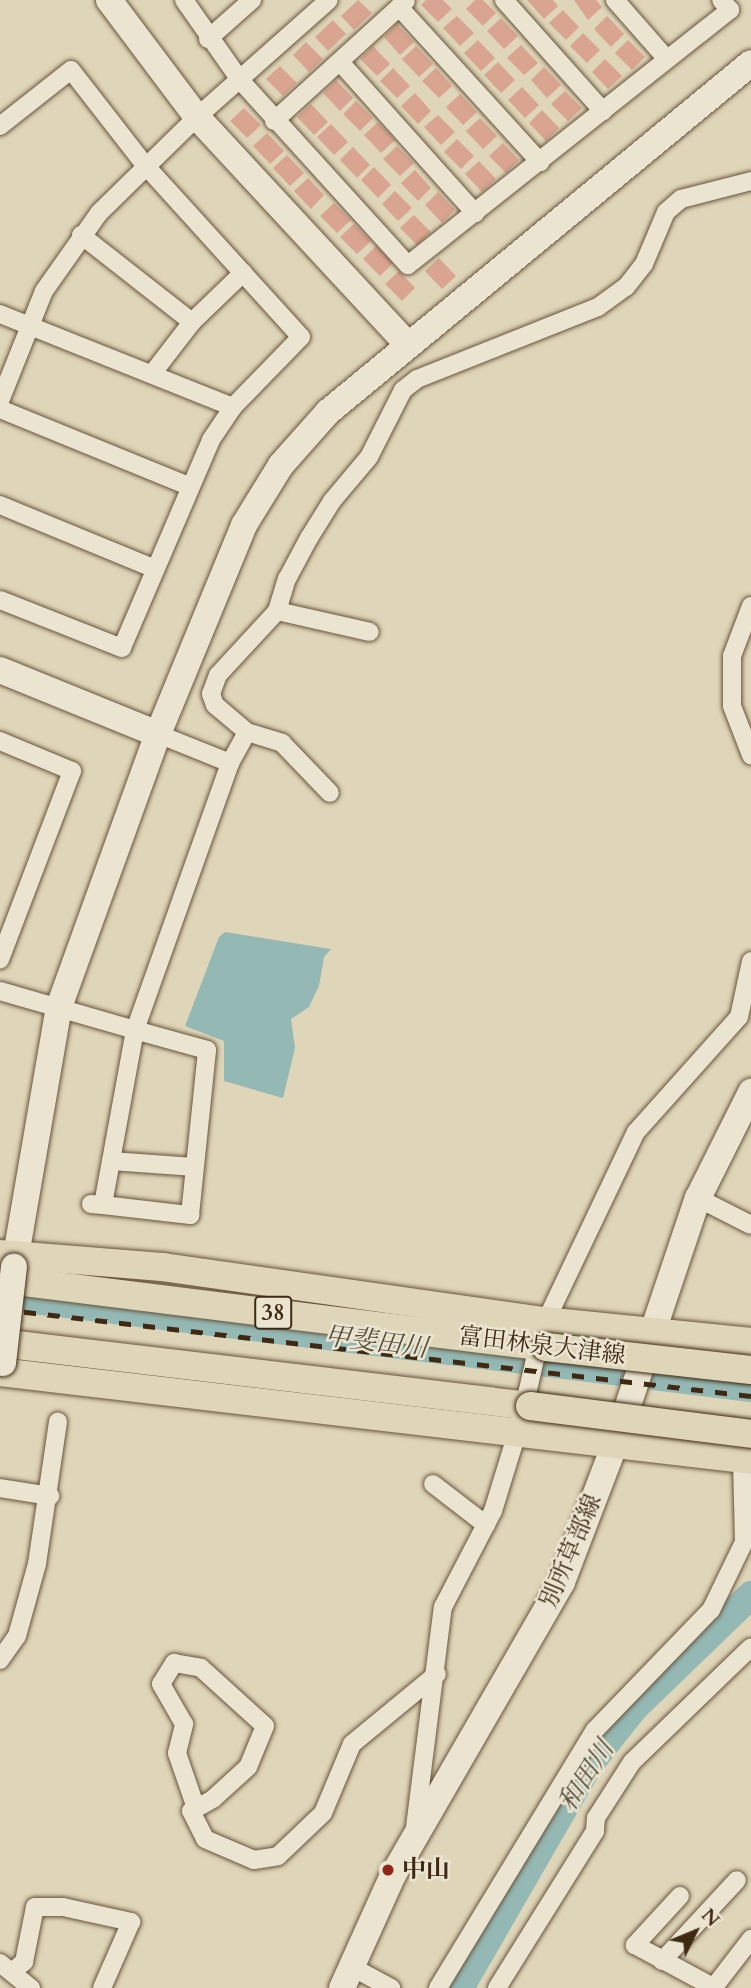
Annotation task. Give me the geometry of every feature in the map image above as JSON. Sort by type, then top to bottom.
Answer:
[{"type":"main road","name":"富田林泉大津線","points":[[7,1264],[751,1370]]},
{"type":"main road","points":[[542,1339],[651,1332],[750,1342]]},
{"type":"main road","points":[[1,1366],[524,1413],[749,1454]]},
{"type":"main road","points":[[524,1413],[615,1444],[749,1454]]},
{"type":"street","points":[[109,0],[197,117],[407,344]]},
{"type":"street","points":[[184,0],[208,39],[274,121],[408,265],[540,162],[666,58],[730,10],[721,0]]},
{"type":"street","points":[[208,39],[252,0]]},
{"type":"street","points":[[0,401],[44,291],[81,235],[145,164],[329,0]]},
{"type":"street","points":[[504,0],[603,111]]},
{"type":"street","points":[[615,0],[666,58]]},
{"type":"street","points":[[274,121],[404,4],[540,162]]},
{"type":"street","points":[[340,62],[475,213]]},
{"type":"street","points":[[1,1366],[7,1264],[59,1006],[158,734],[244,525],[281,465],[328,412],[407,344],[751,63]]},
{"type":"street","points":[[0,126],[71,70],[145,164],[300,337],[233,407],[189,486],[122,648],[0,600]]},
{"type":"street","points":[[330,793],[282,743],[247,732],[215,705],[211,694],[233,655],[277,611],[288,579],[309,538],[332,501],[369,457],[403,390],[417,379],[598,307],[626,287],[644,264],[666,212],[681,199],[751,181]]},
{"type":"street","points":[[81,235],[192,322]]},
{"type":"street","points":[[152,374],[192,322],[243,274]]},
{"type":"street","points":[[0,314],[233,407]]},
{"type":"street","points":[[0,409],[189,486]]},
{"type":"street","points":[[0,505],[153,568]]},
{"type":"street","points":[[751,606],[732,656],[732,706],[751,755]]},
{"type":"street","points":[[277,611],[370,632]]},
{"type":"street","points":[[0,670],[230,763]]},
{"type":"street","points":[[0,991],[59,1006],[135,1030],[207,1050],[190,1215],[97,1204],[111,1161],[135,1030],[230,763],[247,732]]},
{"type":"street","points":[[0,741],[72,771],[0,960]]},
{"type":"street","points":[[414,1835],[413,1816],[437,1674],[443,1607],[486,1525],[524,1413],[542,1339],[636,1132],[739,1017],[751,961]]},
{"type":"street","name":"別所草部線","points":[[346,1977],[414,1835],[562,1582],[615,1444],[698,1198],[751,1092]]},
{"type":"street","points":[[111,1161],[195,1167]]},
{"type":"street","points":[[698,1198],[751,1225]]},
{"type":"street","points":[[0,1660],[17,1636],[50,1496],[58,1422]]},
{"type":"street","points":[[438,1988],[595,1730],[711,1610],[744,1542],[749,1454]]},
{"type":"street","points":[[433,1484],[486,1525]]},
{"type":"street","points":[[0,1488],[50,1496]]},
{"type":"street","points":[[497,1988],[595,1831],[596,1818],[632,1762],[751,1647]]},
{"type":"street","points":[[196,1808],[177,1753],[184,1724],[161,1684],[174,1664],[201,1668],[265,1726],[248,1767],[196,1808],[191,1811],[205,1839],[254,1860],[278,1856],[323,1814],[352,1744],[437,1674]]},
{"type":"street","points":[[662,1961],[737,1880]]},
{"type":"street","points":[[680,1896],[635,1945],[714,1988],[751,1939]]},
{"type":"street","points":[[6,1968],[24,1962],[35,1907],[63,1907],[131,1922],[102,1988]]},
{"type":"street","points":[[6,1968],[31,1988]]},
{"type":"street","points":[[346,1977],[391,1988]]},
{"type":"water","points":[[225,932],[331,949],[324,957],[319,986],[309,1007],[291,1019],[295,1048],[283,1098],[224,1081],[224,1041],[185,1026],[219,937]]},
{"type":"building","points":[[358,0],[372,13],[354,30],[341,16]]},
{"type":"building","points":[[426,0],[443,0],[452,9],[438,22],[421,5]]},
{"type":"building","points":[[475,0],[483,0],[496,13],[483,26],[466,9]]},
{"type":"building","points":[[527,0],[553,0],[558,6],[544,19]]},
{"type":"building","points":[[574,0],[596,0],[602,7],[588,20]]},
{"type":"building","points":[[563,10],[579,27],[566,40],[549,23]]},
{"type":"building","points":[[457,16],[474,33],[460,46],[443,28]]},
{"type":"building","points":[[607,16],[624,34],[611,47],[594,29]]},
{"type":"building","points":[[501,18],[518,36],[504,49],[487,31]]},
{"type":"building","points":[[333,20],[346,34],[328,51],[315,37]]},
{"type":"building","points":[[397,24],[414,42],[400,55],[384,37]]},
{"type":"building","points":[[583,33],[600,50],[587,63],[570,46]]},
{"type":"building","points":[[478,40],[495,58],[481,71],[464,53]]},
{"type":"building","points":[[628,40],[645,57],[632,70],[615,53]]},
{"type":"building","points":[[306,42],[323,59],[309,72],[293,55]]},
{"type":"building","points":[[521,45],[538,63],[524,75],[507,58]]},
{"type":"building","points":[[373,46],[390,64],[377,76],[360,59]]},
{"type":"building","points":[[416,46],[433,64],[419,77],[402,59]]},
{"type":"building","points":[[605,59],[622,76],[608,89],[592,72]]},
{"type":"building","points":[[498,62],[515,80],[501,93],[484,75]]},
{"type":"building","points":[[280,66],[297,83],[283,96],[266,79]]},
{"type":"building","points":[[544,67],[561,85],[547,98],[531,80]]},
{"type":"building","points":[[393,68],[410,86],[397,98],[380,81]]},
{"type":"building","points":[[436,68],[452,86],[439,98],[422,81]]},
{"type":"building","points":[[336,80],[353,98],[340,111],[323,93]]},
{"type":"building","points":[[522,87],[539,105],[525,118],[508,100]]},
{"type":"building","points":[[565,91],[582,108],[568,121],[551,104]]},
{"type":"building","points":[[415,93],[431,111],[418,124],[401,106]]},
{"type":"building","points":[[460,94],[477,112],[463,125],[446,107]]},
{"type":"building","points":[[356,101],[373,118],[360,131],[343,114]]},
{"type":"building","points":[[311,104],[328,122],[314,135],[297,117]]},
{"type":"building","points":[[244,108],[261,125],[247,138],[230,121]]},
{"type":"building","points":[[542,110],[559,128],[546,141],[529,123]]},
{"type":"building","points":[[438,115],[455,132],[441,145],[424,127]]},
{"type":"building","points":[[480,118],[497,136],[483,149],[466,131]]},
{"type":"building","points":[[378,122],[395,140],[381,153],[364,135]]},
{"type":"building","points":[[331,124],[348,142],[334,155],[317,137]]},
{"type":"building","points":[[267,133],[284,151],[270,164],[253,146]]},
{"type":"building","points":[[457,139],[474,156],[461,169],[444,152]]},
{"type":"building","points":[[503,143],[519,160],[506,173],[489,156]]},
{"type":"building","points":[[397,146],[414,163],[400,176],[383,159]]},
{"type":"building","points":[[353,147],[370,165],[357,178],[340,160]]},
{"type":"building","points":[[287,155],[304,173],[290,186],[273,168]]},
{"type":"building","points":[[479,161],[496,179],[482,192],[465,174]]},
{"type":"building","points":[[374,167],[391,185],[378,198],[361,180]]},
{"type":"building","points":[[415,170],[431,188],[418,201],[401,183]]},
{"type":"building","points":[[308,178],[324,195],[311,209],[294,191]]},
{"type":"building","points":[[395,191],[412,208],[398,221],[382,204]]},
{"type":"building","points":[[438,192],[455,210],[442,223],[425,205]]},
{"type":"building","points":[[334,203],[351,220],[337,233],[320,216]]},
{"type":"building","points":[[414,215],[431,232],[417,245],[400,228]]},
{"type":"building","points":[[354,224],[371,241],[357,254],[340,237]]},
{"type":"building","points":[[376,246],[393,263],[380,276],[363,259]]},
{"type":"building","points":[[439,258],[456,276],[442,289],[425,271]]},
{"type":"building","points":[[399,271],[415,288],[402,301],[385,284]]},
{"type":"waterway","name":"甲斐田川","points":[[0,1296],[751,1388]]},
{"type":"waterway","name":"和田川","points":[[460,1988],[588,1766],[634,1708],[751,1595]]},
{"type":"railway","points":[[0,1309],[751,1396]]},
{"type":"place","name":"中山","points":[[388,1870]]}]
